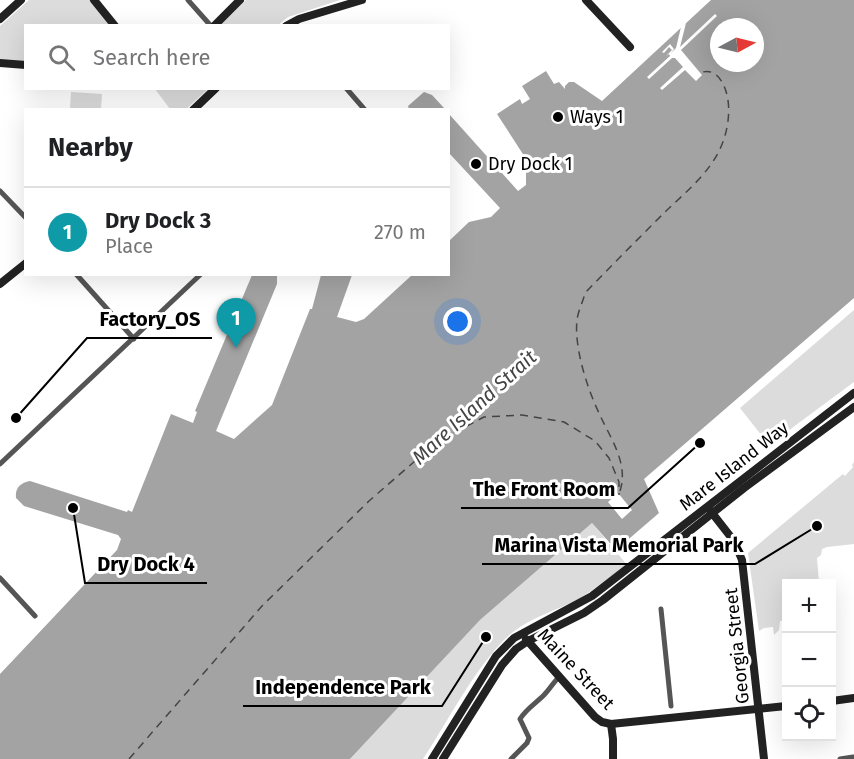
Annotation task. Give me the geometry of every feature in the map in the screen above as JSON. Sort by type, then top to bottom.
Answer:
[{"type":"main road","points":[[0,19],[21,0]]},
{"type":"main road","points":[[94,0],[113,24]]},
{"type":"main road","points":[[214,24],[240,0]]},
{"type":"main road","points":[[298,22],[362,0]]},
{"type":"main road","points":[[586,0],[630,47]]},
{"type":"main road","points":[[0,63],[24,65]]},
{"type":"main road","points":[[195,108],[214,90]]},
{"type":"main road","points":[[0,284],[24,264]]},
{"type":"main road","name":"Mare Island Way","points":[[432,759],[496,656],[521,633],[592,596],[853,395]]},
{"type":"main road","name":"Mare Island Way","points":[[443,759],[502,664],[516,649],[603,600],[760,476],[854,407]]},
{"type":"main road","name":"Georgia Street","points":[[706,506],[734,542],[742,560],[764,759]]},
{"type":"main road","name":"Maine Street","points":[[521,633],[595,717],[611,724],[613,759]]},
{"type":"main road","points":[[836,700],[854,698]]},
{"type":"main road","points":[[611,724],[782,706]]},
{"type":"street","points":[[188,0],[210,24]]},
{"type":"street","points":[[348,90],[363,108]]},
{"type":"street","points":[[0,191],[24,216]]},
{"type":"street","points":[[78,276],[134,339]]},
{"type":"street","points":[[0,465],[199,276]]},
{"type":"street","points":[[0,578],[35,616]]},
{"type":"street","points":[[661,609],[671,706]]},
{"type":"street","points":[[512,759],[527,743],[528,738],[520,719],[526,709],[546,693],[559,677]]},
{"type":"street","points":[[840,759],[853,757],[853,759]]},
{"type":"shaded area","points":[[29,0],[91,0],[113,24],[24,24],[24,61],[0,61],[0,26]]},
{"type":"shaded area","points":[[246,0],[340,0],[288,17],[279,24],[221,24]]},
{"type":"shaded area","points":[[156,90],[207,90],[187,108],[169,108]]},
{"type":"shaded area","points":[[71,92],[102,94],[101,108],[70,108]]},
{"type":"shaded area","points":[[854,310],[854,382],[769,445],[740,408]]},
{"type":"shaded area","points":[[854,462],[854,544],[822,549],[821,555],[817,558],[819,579],[782,579],[782,621],[780,621],[779,630],[774,635],[773,627],[759,631],[748,553],[843,474],[845,476],[853,467]]},
{"type":"shaded area","points":[[592,523],[628,566],[578,599],[520,627],[501,643],[476,674],[423,759],[350,759],[480,620]]},
{"type":"water","name":"Mare Island Strait","points":[[711,0],[854,0],[854,298],[644,479],[659,513],[616,550],[592,523],[480,620],[350,759],[0,759],[0,674],[117,550],[121,539],[118,535],[24,506],[16,498],[19,486],[30,481],[132,512],[171,414],[193,423],[197,412],[195,411],[252,276],[277,276],[277,284],[216,431],[234,439],[272,405],[310,309],[312,309],[321,276],[352,276],[337,317],[356,322],[364,319],[411,276],[450,276],[450,240],[469,222],[491,217],[500,208],[450,154],[450,115],[518,191],[526,185],[526,168],[530,165],[497,114],[520,99],[522,104],[530,99],[522,86],[546,71],[554,84],[559,82],[565,89],[569,82],[574,82],[602,101]]},
{"type":"water","points":[[424,92],[432,95],[444,108],[409,108],[408,106]]},
{"type":"pier","points":[[710,19],[710,23],[681,50],[702,75],[696,81],[685,70],[662,90],[660,88],[683,67],[675,58],[672,58],[649,79],[647,77],[670,56],[669,54],[666,56],[672,50],[669,47],[664,53],[662,52],[670,44],[674,49],[671,53],[676,48],[681,27],[686,23],[680,47]]},
{"type":"pier","points":[[618,493],[632,510],[622,519],[608,502]]},
{"type":"ferry route","points":[[620,491],[622,471],[617,451],[594,403],[579,355],[578,317],[585,293],[696,182],[710,166],[720,149],[726,133],[728,98],[720,79],[715,74],[707,71],[700,73]]},
{"type":"ferry route","points":[[129,759],[262,606],[369,501],[438,441],[484,417],[522,415],[564,422],[595,441],[609,458],[619,482],[619,495]]},
{"type":"place","name":"Ways 1","points":[[558,117]]},
{"type":"place","name":"Dry Dock 1","points":[[476,164]]},
{"type":"place","name":"Dry Dock 3","points":[[236,348]]},
{"type":"place","name":"Factory_OS","points":[[16,418]]},
{"type":"place","name":"The Front Room","points":[[700,443]]},
{"type":"place","name":"Dry Dock 4","points":[[73,508]]},
{"type":"place","name":"Marina Vista Memorial Park","points":[[817,526]]},
{"type":"place","name":"Independence Park","points":[[486,637]]}]
